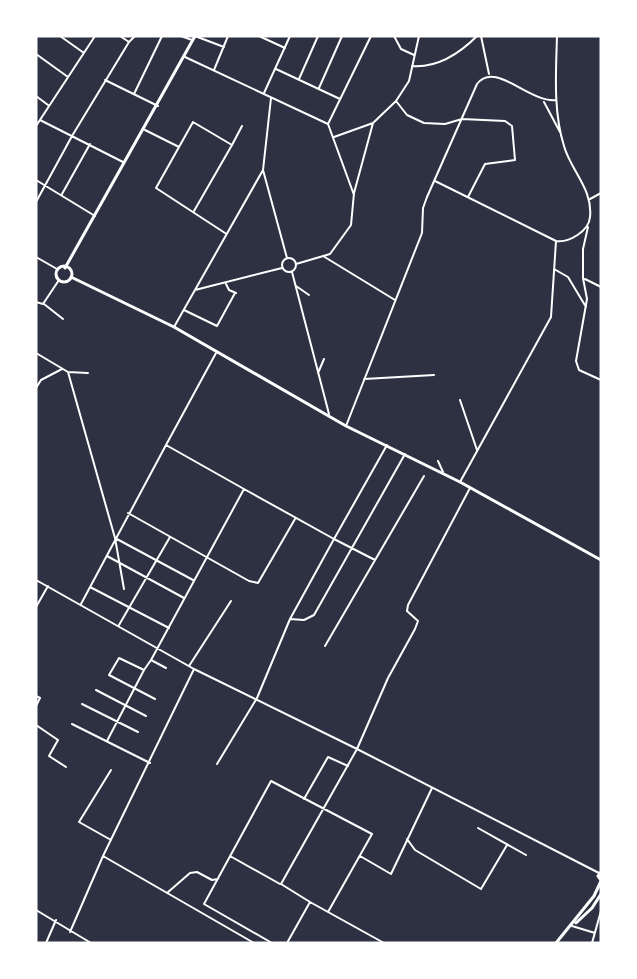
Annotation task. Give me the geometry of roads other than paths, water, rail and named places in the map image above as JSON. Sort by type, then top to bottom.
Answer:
[{"type":"main road","points":[[65,268],[195,38]]},
{"type":"main road","points":[[62,266],[70,269],[71,277],[66,282],[59,280],[57,269],[62,266]]},
{"type":"main road","points":[[71,277],[174,327],[329,414],[346,426],[460,482],[601,560]]},
{"type":"main road","points":[[572,926],[594,896],[601,880],[600,873]]},
{"type":"main road","points":[[556,943],[592,908],[601,894]]},
{"type":"street","points":[[60,36],[84,53]]},
{"type":"street","points":[[36,126],[95,36]]},
{"type":"street","points":[[120,36],[129,42]]},
{"type":"street","points":[[36,202],[105,80],[135,36]]},
{"type":"street","points":[[134,94],[162,36]]},
{"type":"street","points":[[181,36],[224,47]]},
{"type":"street","points":[[214,70],[228,36]]},
{"type":"street","points":[[259,36],[285,48]]},
{"type":"street","points":[[264,93],[290,36]]},
{"type":"street","points":[[299,79],[318,36]]},
{"type":"street","points":[[319,88],[342,36]]},
{"type":"street","points":[[328,124],[371,36]]},
{"type":"street","points":[[394,36],[401,49],[414,55]]},
{"type":"street","points":[[334,137],[373,123],[396,101],[406,87],[419,36]]},
{"type":"street","points":[[412,66],[429,66],[461,50],[479,36],[489,75]]},
{"type":"street","points":[[556,36],[556,100],[561,134],[564,147],[590,199],[589,225],[583,249],[586,308],[576,366],[601,380]]},
{"type":"street","points":[[36,54],[68,77]]},
{"type":"street","points":[[185,57],[328,124],[354,195]]},
{"type":"street","points":[[276,69],[340,99]]},
{"type":"street","points":[[346,426],[422,233],[423,208],[477,84],[489,75],[502,78],[544,102],[561,134]]},
{"type":"street","points":[[105,80],[158,106]]},
{"type":"street","points":[[36,96],[49,105]]},
{"type":"street","points":[[271,98],[263,170],[286,258],[282,268]]},
{"type":"street","points":[[544,102],[556,100]]},
{"type":"street","points":[[396,101],[416,121],[445,124],[462,119],[509,123],[512,126],[515,160],[485,164],[468,197]]},
{"type":"street","points":[[40,120],[125,163]]},
{"type":"street","points":[[225,233],[156,188],[193,122],[232,145]]},
{"type":"street","points":[[329,414],[292,272],[296,264],[330,254],[351,225],[354,195],[373,123]]},
{"type":"street","points":[[194,211],[242,126]]},
{"type":"street","points":[[145,130],[179,147]]},
{"type":"street","points":[[62,194],[90,144]]},
{"type":"street","points":[[174,327],[225,233],[263,170]]},
{"type":"street","points":[[36,180],[95,216]]},
{"type":"street","points":[[435,181],[561,242]]},
{"type":"street","points":[[590,199],[601,193]]},
{"type":"street","points":[[556,247],[561,242],[583,232],[589,225]]},
{"type":"street","points":[[460,482],[551,317],[556,241]]},
{"type":"street","points":[[323,256],[395,300]]},
{"type":"street","points":[[36,257],[57,269]]},
{"type":"street","points":[[286,258],[291,258],[296,264]]},
{"type":"street","points":[[195,290],[282,268]]},
{"type":"street","points":[[282,268],[287,273],[292,272]]},
{"type":"street","points":[[554,269],[568,278],[586,308]]},
{"type":"street","points":[[584,278],[601,287]]},
{"type":"street","points":[[44,304],[59,280]]},
{"type":"street","points":[[184,310],[217,326],[236,293],[229,290],[225,283]]},
{"type":"street","points":[[295,285],[309,295]]},
{"type":"street","points":[[36,302],[44,304],[63,319]]},
{"type":"street","points":[[81,604],[216,352]]},
{"type":"street","points":[[36,353],[68,372],[88,373]]},
{"type":"street","points":[[318,373],[324,359]]},
{"type":"street","points":[[36,388],[41,380],[63,369]]},
{"type":"street","points":[[68,372],[115,538],[124,589]]},
{"type":"street","points":[[364,379],[434,375]]},
{"type":"street","points":[[460,400],[477,450]]},
{"type":"street","points":[[166,445],[375,560]]},
{"type":"street","points":[[217,764],[257,699],[290,619],[387,446]]},
{"type":"street","points":[[290,619],[304,620],[314,615],[405,454]]},
{"type":"street","points":[[438,461],[443,474]]},
{"type":"street","points":[[325,646],[424,476]]},
{"type":"street","points":[[281,884],[357,749],[388,678],[415,629],[418,621],[407,611],[408,605],[470,488]]},
{"type":"street","points":[[107,741],[244,489]]},
{"type":"street","points":[[128,513],[258,583],[295,518]]},
{"type":"street","points":[[119,625],[170,536]]},
{"type":"street","points":[[115,538],[193,580]]},
{"type":"street","points":[[107,556],[184,598]]},
{"type":"street","points":[[36,580],[194,669],[600,873]]},
{"type":"street","points":[[36,607],[48,586]]},
{"type":"street","points":[[90,587],[169,628]]},
{"type":"street","points":[[36,593],[42,597]]},
{"type":"street","points":[[189,666],[231,601]]},
{"type":"street","points":[[144,670],[119,658],[109,675],[155,699]]},
{"type":"street","points":[[151,660],[166,668]]},
{"type":"street","points":[[70,932],[103,856],[194,669]]},
{"type":"street","points":[[96,690],[146,716]]},
{"type":"street","points":[[36,696],[40,698],[36,706]]},
{"type":"street","points":[[82,704],[138,732]]},
{"type":"street","points":[[72,724],[150,763]]},
{"type":"street","points":[[36,725],[58,740],[49,756],[66,767]]},
{"type":"street","points":[[304,799],[328,758],[348,766]]},
{"type":"street","points":[[111,770],[79,822],[111,840]]},
{"type":"street","points":[[272,943],[204,904],[272,781],[372,834],[328,912]]},
{"type":"street","points":[[360,856],[391,874],[432,788]]},
{"type":"street","points":[[478,828],[526,855]]},
{"type":"street","points":[[407,839],[415,850],[481,889],[507,845]]},
{"type":"street","points":[[103,856],[254,943]]},
{"type":"street","points":[[230,856],[384,943]]},
{"type":"street","points":[[167,893],[190,873],[197,872],[212,880],[218,879]]},
{"type":"street","points":[[287,943],[310,902]]},
{"type":"street","points":[[36,910],[91,943]]},
{"type":"street","points":[[592,943],[601,911]]},
{"type":"street","points":[[46,943],[56,920]]},
{"type":"street","points":[[572,926],[595,933]]}]
